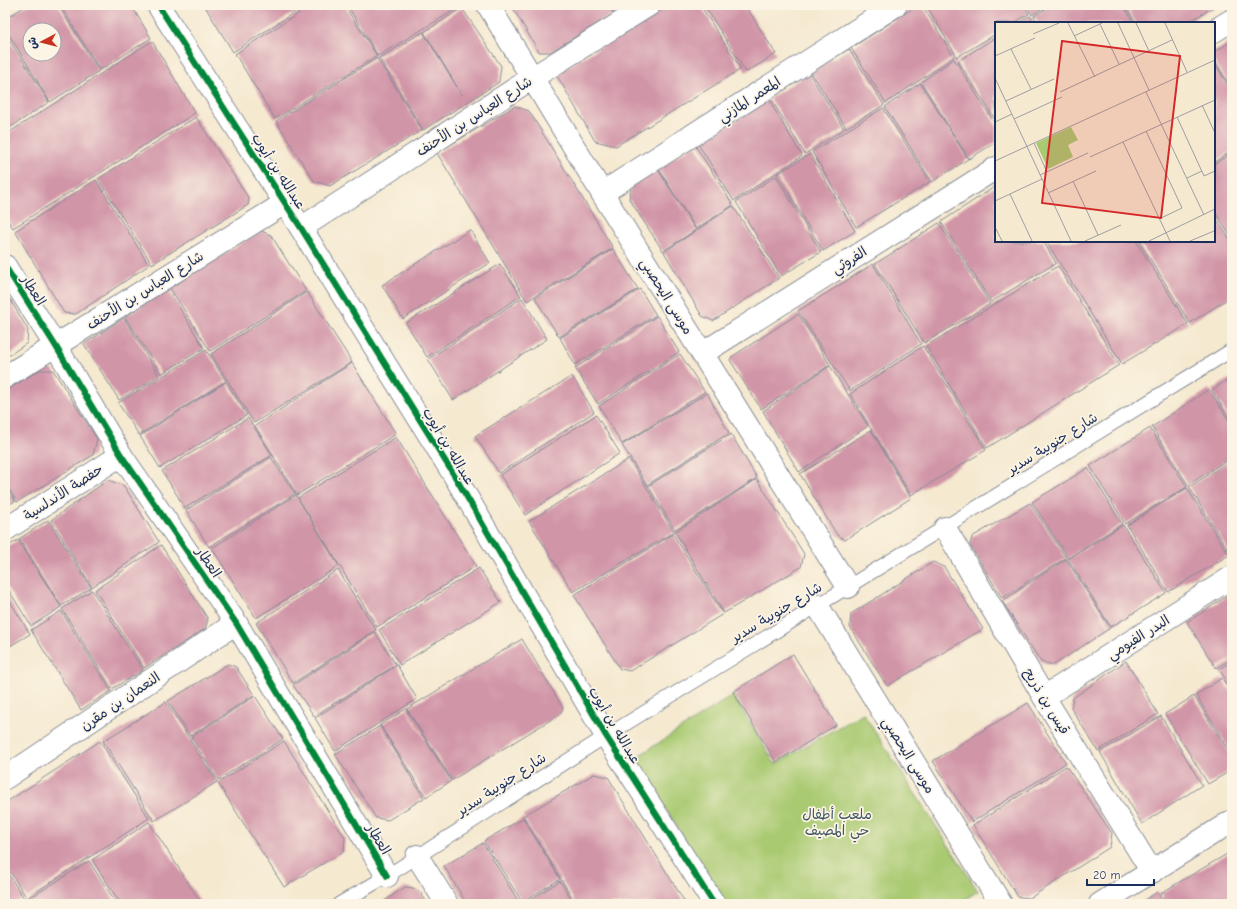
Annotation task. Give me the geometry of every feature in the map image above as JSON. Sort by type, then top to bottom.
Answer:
[{"type":"street","name":"عبدالله بن أيوب","points":[[158,5],[301,228],[457,480],[606,736],[714,904]]},
{"type":"street","name":"موسى اليحصبي","points":[[488,5],[602,193],[848,587]]},
{"type":"street","name":"شارع العباس بن الأحنف","points":[[301,228],[532,78],[648,5]]},
{"type":"street","name":"المعمر المازني","points":[[602,193],[896,5]]},
{"type":"street","points":[[1215,30],[1232,20]]},
{"type":"street","name":"الفروثي","points":[[703,353],[995,169]]},
{"type":"street","name":"شارع العباس بن الأحنف","points":[[5,377],[285,203]]},
{"type":"street","name":"العطار","points":[[5,266],[121,455],[236,623],[387,876]]},
{"type":"street","name":"حفصة الأندلسية","points":[[5,530],[121,455]]},
{"type":"street","name":"قيس بن ذريح","points":[[945,528],[1044,697],[1152,872]]},
{"type":"street","name":"البدر الفيومي","points":[[1044,697],[1232,577]]},
{"type":"street","name":"موسى اليحصبي","points":[[817,605],[996,902]]},
{"type":"street","name":"النعمان بن مقرن","points":[[5,778],[236,623]]},
{"type":"street","points":[[1100,904],[1232,821]]},
{"type":"street","points":[[417,856],[447,904]]},
{"type":"lane","name":"شارع جنوبية سدير","points":[[339,904],[387,876],[606,736],[817,605],[945,528],[1232,350]]},
{"type":"green space","name":"ملعب أطفال حي المصيف","points":[[733,695],[775,764],[863,713],[978,891],[957,904],[726,904],[634,759]]},
{"type":"building","points":[[27,5],[58,5],[99,71],[50,102],[26,62],[62,62],[62,22],[22,22],[22,56],[5,28],[5,19]]},
{"type":"building","points":[[60,5],[131,5],[151,38],[100,70]]},
{"type":"building","points":[[204,5],[306,5],[233,52]]},
{"type":"building","points":[[311,5],[344,5],[377,56],[275,119],[235,54]]},
{"type":"building","points":[[347,5],[463,5],[378,56]]},
{"type":"building","points":[[511,5],[608,5],[613,14],[550,52],[539,52]]},
{"type":"building","points":[[609,5],[630,5],[615,15]]},
{"type":"building","points":[[670,5],[700,5],[741,69],[616,146],[595,141],[556,74]]},
{"type":"building","points":[[704,5],[745,5],[776,54],[746,72]]},
{"type":"building","points":[[918,5],[922,5],[954,57],[886,103],[851,48]]},
{"type":"building","points":[[926,5],[1024,5],[1029,14],[1016,22],[995,22],[995,35],[957,57]]},
{"type":"building","points":[[1026,5],[1048,5],[1032,15]]},
{"type":"building","points":[[1052,5],[1123,5],[1133,22],[1037,22],[1034,16]]},
{"type":"building","points":[[1125,5],[1217,5],[1189,22],[1135,22]]},
{"type":"building","points":[[462,8],[501,66],[499,82],[423,130],[379,58],[423,32],[462,95],[424,32]]},
{"type":"building","points":[[1030,16],[1034,22],[1020,22]]},
{"type":"building","points":[[5,33],[22,62],[23,62],[49,102],[5,131]]},
{"type":"building","points":[[995,38],[995,119],[958,61]]},
{"type":"building","points":[[152,41],[195,113],[13,228],[5,216],[5,135]]},
{"type":"building","points":[[1232,41],[1232,89],[1215,62],[1215,51]]},
{"type":"building","points":[[849,49],[884,105],[846,128],[811,72]]},
{"type":"building","points":[[377,58],[422,130],[330,186],[314,181],[276,121]]},
{"type":"building","points":[[954,59],[995,123],[995,143],[969,159],[921,82]]},
{"type":"building","points":[[1215,64],[1232,92],[1232,151],[1215,161]]},
{"type":"building","points":[[809,73],[844,129],[805,154],[770,98]]},
{"type":"building","points":[[920,83],[968,159],[932,182],[885,107]]},
{"type":"building","points":[[769,100],[802,156],[734,201],[698,144]]},
{"type":"building","points":[[515,106],[529,111],[613,248],[527,301],[437,153]]},
{"type":"building","points":[[883,108],[930,182],[856,227],[812,152]]},
{"type":"building","points":[[196,117],[249,199],[248,205],[152,264],[98,179]]},
{"type":"building","points":[[695,145],[733,205],[696,229],[658,168]]},
{"type":"building","points":[[1232,153],[1232,239],[1215,212],[1215,163]]},
{"type":"building","points":[[810,154],[855,231],[823,251],[777,174]]},
{"type":"building","points":[[657,168],[696,230],[663,251],[629,199],[632,184]]},
{"type":"building","points":[[776,176],[821,252],[781,276],[736,202]]},
{"type":"building","points":[[96,180],[149,265],[76,314],[64,313],[15,231]]},
{"type":"building","points":[[995,187],[995,242],[1044,242],[1056,263],[991,302],[941,222]]},
{"type":"building","points":[[733,206],[779,278],[713,321],[702,316],[664,252]]},
{"type":"building","points":[[1215,217],[1232,243],[1232,296],[1190,323],[1140,242],[1215,242]]},
{"type":"building","points":[[939,223],[990,304],[924,343],[875,264]]},
{"type":"building","points":[[470,230],[490,263],[403,319],[382,285]]},
{"type":"building","points":[[261,231],[271,235],[306,291],[210,351],[170,288]]},
{"type":"building","points":[[1047,242],[1137,242],[1188,324],[1122,364]]},
{"type":"building","points":[[613,249],[638,289],[559,337],[535,298]]},
{"type":"building","points":[[500,264],[521,296],[427,357],[406,323]]},
{"type":"building","points":[[873,264],[921,344],[850,391],[798,311]]},
{"type":"building","points":[[1058,266],[1119,365],[987,448],[926,346]]},
{"type":"building","points":[[168,289],[204,348],[161,374],[125,317]]},
{"type":"building","points":[[640,289],[656,315],[575,365],[560,338]]},
{"type":"building","points":[[307,292],[352,362],[254,423],[211,354]]},
{"type":"building","points":[[522,298],[547,339],[453,400],[428,359]]},
{"type":"building","points":[[10,299],[28,330],[27,343],[5,358],[5,301]]},
{"type":"building","points":[[798,314],[830,365],[761,409],[730,360],[733,356]]},
{"type":"building","points":[[657,316],[679,352],[598,404],[575,368]]},
{"type":"building","points":[[124,318],[159,376],[119,400],[84,344]]},
{"type":"building","points":[[923,346],[986,450],[911,495],[850,394]]},
{"type":"building","points":[[206,350],[226,381],[139,435],[118,403]]},
{"type":"building","points":[[680,354],[705,392],[622,444],[599,406]]},
{"type":"building","points":[[352,363],[396,434],[297,495],[255,426]]},
{"type":"building","points":[[830,366],[868,426],[799,472],[763,411]]},
{"type":"building","points":[[40,370],[53,370],[97,439],[93,455],[17,502],[5,482],[5,391]]},
{"type":"building","points":[[572,376],[594,412],[499,473],[475,436]]},
{"type":"building","points":[[1232,377],[1232,423],[1212,390]]},
{"type":"building","points":[[226,382],[247,415],[160,468],[140,436]]},
{"type":"building","points":[[1209,389],[1232,426],[1232,457],[1188,485],[1152,427]]},
{"type":"building","points":[[707,393],[729,433],[647,485],[622,445]]},
{"type":"building","points":[[596,415],[620,453],[525,515],[500,475]]},
{"type":"building","points":[[248,418],[272,455],[185,508],[162,471]]},
{"type":"building","points":[[1150,428],[1187,487],[1125,524],[1090,466]]},
{"type":"building","points":[[871,430],[911,498],[845,540],[837,535],[800,474]]},
{"type":"building","points":[[731,434],[757,478],[675,530],[648,486]]},
{"type":"building","points":[[396,437],[476,566],[377,627],[298,498]]},
{"type":"building","points":[[271,457],[295,494],[209,547],[186,510]]},
{"type":"building","points":[[629,459],[674,532],[573,592],[529,521]]},
{"type":"building","points":[[1232,460],[1232,552],[1230,553],[1189,487]]},
{"type":"building","points":[[1088,468],[1122,524],[1068,558],[1032,502]]},
{"type":"building","points":[[757,479],[804,554],[801,567],[724,613],[675,532]]},
{"type":"building","points":[[108,480],[124,486],[159,542],[92,587],[51,520]]},
{"type":"building","points":[[5,485],[15,501],[5,507]]},
{"type":"building","points":[[1187,488],[1229,555],[1168,592],[1127,525]]},
{"type":"building","points":[[296,495],[339,566],[256,618],[212,548]]},
{"type":"building","points":[[1030,503],[1066,558],[1002,598],[970,545],[972,537]]},
{"type":"building","points":[[48,520],[91,588],[61,606],[19,539]]},
{"type":"building","points":[[1123,525],[1166,593],[1111,627],[1068,559]]},
{"type":"building","points":[[673,534],[723,614],[630,671],[620,669],[574,595]]},
{"type":"building","points":[[18,540],[61,607],[31,626],[5,584],[5,548]]},
{"type":"building","points":[[161,545],[208,619],[205,629],[144,668],[95,590]]},
{"type":"building","points":[[1066,559],[1110,628],[1054,665],[1041,662],[1002,601]]},
{"type":"building","points":[[933,562],[944,567],[983,629],[887,686],[850,627],[851,614]]},
{"type":"building","points":[[479,568],[501,602],[400,665],[379,630]]},
{"type":"building","points":[[338,570],[376,630],[293,683],[256,623]]},
{"type":"building","points":[[92,590],[143,670],[112,689],[62,609]]},
{"type":"building","points":[[5,593],[30,634],[5,649]]},
{"type":"building","points":[[1232,593],[1232,659],[1216,668],[1187,622]]},
{"type":"building","points":[[61,611],[111,691],[81,710],[31,630]]},
{"type":"building","points":[[375,632],[396,665],[314,716],[293,685]]},
{"type":"building","points":[[522,639],[563,708],[560,714],[452,780],[407,709]]},
{"type":"building","points":[[793,654],[836,725],[776,762],[733,692]]},
{"type":"building","points":[[1126,661],[1158,714],[1098,751],[1071,708],[1073,698]]},
{"type":"building","points":[[1232,661],[1232,690],[1219,669]]},
{"type":"building","points":[[228,664],[236,667],[254,695],[190,736],[168,701]]},
{"type":"building","points":[[397,665],[417,699],[335,751],[315,718]]},
{"type":"building","points":[[1222,678],[1232,694],[1232,754],[1196,695]]},
{"type":"building","points":[[255,696],[283,739],[218,780],[191,737]]},
{"type":"building","points":[[1194,696],[1232,757],[1232,770],[1208,784],[1165,714]]},
{"type":"building","points":[[166,702],[217,782],[154,821],[103,741]]},
{"type":"building","points":[[1028,703],[1066,763],[972,822],[933,761]]},
{"type":"building","points":[[406,709],[451,781],[426,797],[380,725]]},
{"type":"building","points":[[1161,716],[1202,785],[1142,824],[1100,752]]},
{"type":"building","points":[[380,726],[424,798],[388,820],[376,818],[335,754]]},
{"type":"building","points":[[100,741],[149,818],[27,898],[5,864],[5,803]]},
{"type":"building","points":[[284,741],[345,838],[344,851],[284,887],[218,783]]},
{"type":"building","points":[[1066,766],[1112,833],[1110,847],[1030,898],[1018,897],[973,825]]},
{"type":"building","points":[[594,774],[608,777],[686,904],[576,904],[523,816]]},
{"type":"building","points":[[523,818],[560,879],[522,902],[484,841]]},
{"type":"building","points":[[149,822],[202,904],[121,904],[92,860]]},
{"type":"building","points":[[483,843],[520,904],[467,904],[444,866]]},
{"type":"building","points":[[1232,851],[1232,904],[1168,904],[1161,893]]},
{"type":"building","points":[[89,861],[117,904],[30,904],[27,900]]},
{"type":"building","points":[[5,869],[24,898],[15,904],[5,904]]},
{"type":"building","points":[[560,881],[574,904],[523,904]]},
{"type":"building","points":[[405,887],[413,888],[420,892],[428,904],[380,904]]},
{"type":"building","points":[[1157,892],[1165,904],[1139,904]]},
{"type":"cycle path","points":[[158,5],[301,228],[457,480],[606,736],[714,904]]},
{"type":"cycle path","points":[[5,266],[55,345],[121,455],[236,623],[387,876]]}]
